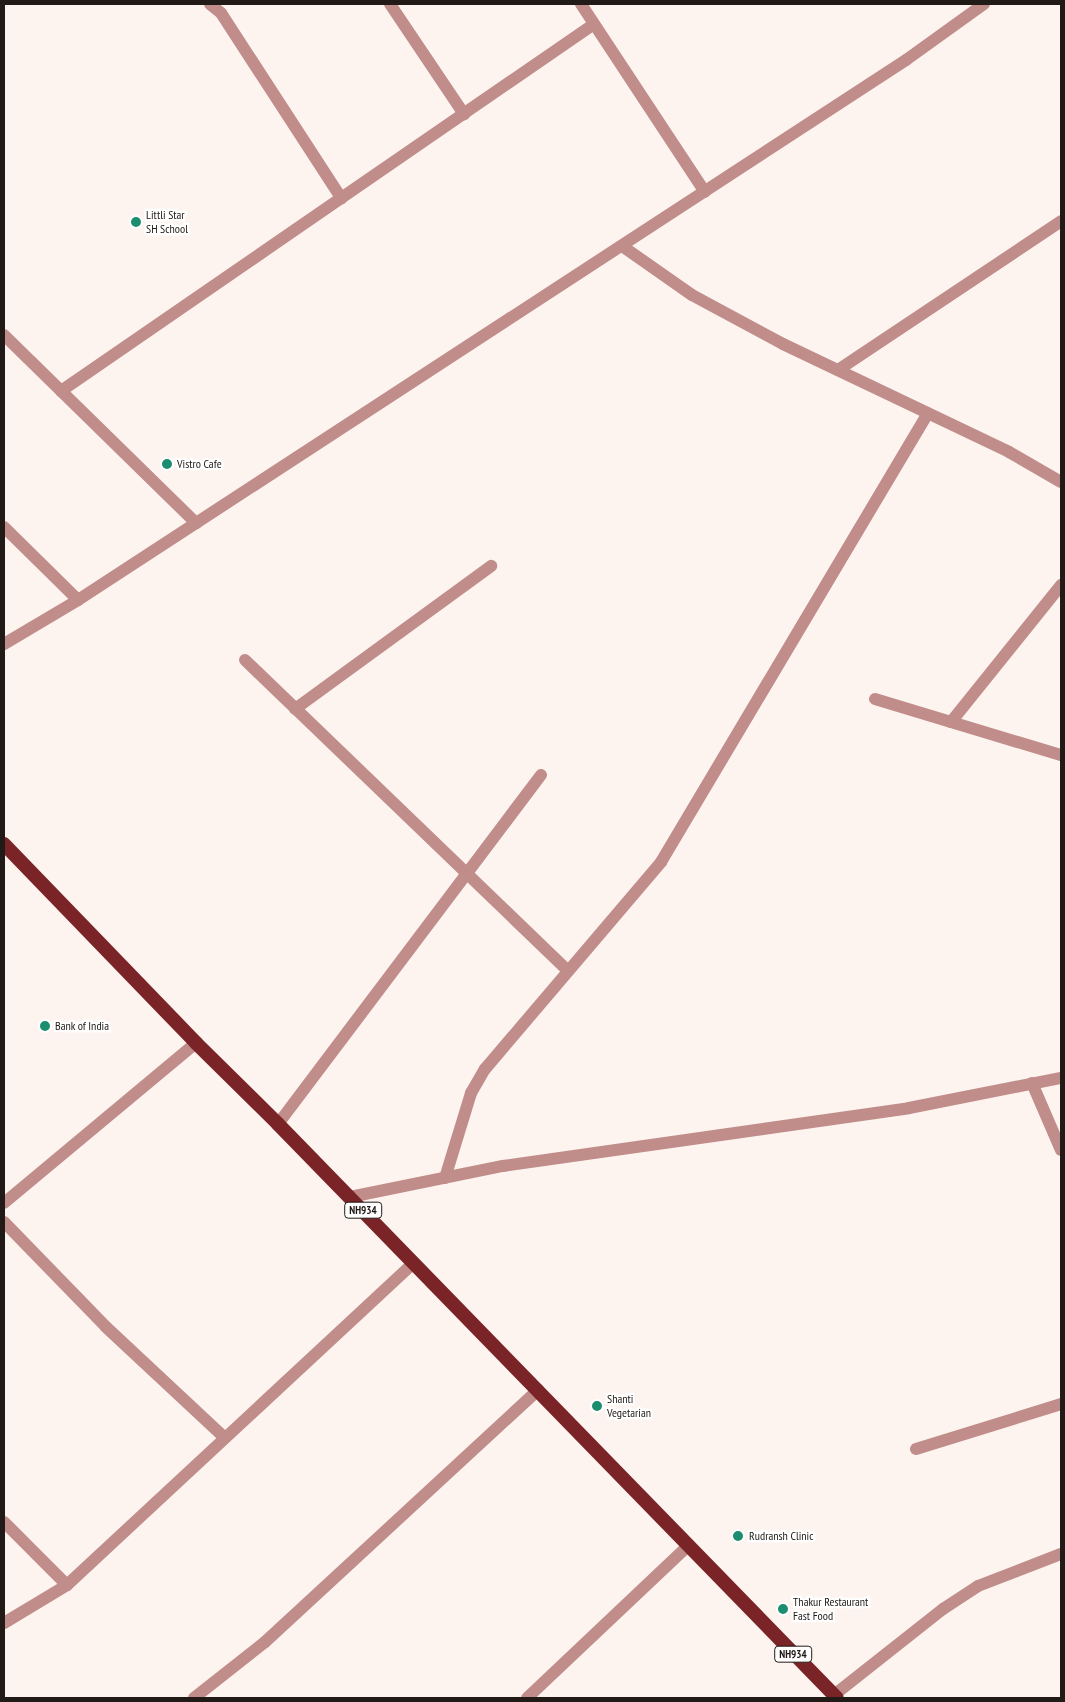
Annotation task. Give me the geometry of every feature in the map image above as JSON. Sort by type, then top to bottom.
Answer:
[{"type":"highway","name":"NH934","points":[[4,844],[196,1043],[350,1197],[689,1544],[749,1610],[835,1697]]},
{"type":"street","points":[[210,4],[221,13],[341,198]]},
{"type":"street","points":[[390,4],[464,114]]},
{"type":"street","points":[[581,4],[705,192]]},
{"type":"street","points":[[4,644],[78,600],[705,192],[906,60],[984,4]]},
{"type":"street","points":[[61,391],[594,24]]},
{"type":"street","points":[[838,370],[1061,221]]},
{"type":"street","points":[[622,246],[692,295],[838,370],[1009,452],[1061,482]]},
{"type":"street","points":[[4,335],[196,523]]},
{"type":"street","points":[[445,1178],[471,1093],[485,1069],[661,862],[674,843],[928,413]]},
{"type":"street","points":[[4,527],[78,600]]},
{"type":"street","points":[[296,709],[491,566]]},
{"type":"street","points":[[951,722],[1061,585]]},
{"type":"street","points":[[245,660],[568,970]]},
{"type":"street","points":[[875,699],[1061,754]]},
{"type":"street","points":[[278,1124],[541,775]]},
{"type":"street","points":[[4,1203],[196,1043]]},
{"type":"street","points":[[350,1197],[513,1165],[909,1108],[1061,1078]]},
{"type":"street","points":[[1032,1084],[1061,1150]]},
{"type":"street","points":[[4,1222],[106,1327],[224,1437]]},
{"type":"street","points":[[4,1623],[66,1585],[414,1263]]},
{"type":"street","points":[[194,1698],[265,1642],[538,1390]]},
{"type":"street","points":[[916,1449],[1061,1404]]},
{"type":"street","points":[[4,1522],[66,1585]]},
{"type":"street","points":[[527,1698],[689,1544]]},
{"type":"street","points":[[835,1697],[943,1609],[978,1586],[1061,1554]]},
{"type":"place","name":"Littli Star SH School","points":[[136,222]]},
{"type":"place","name":"Vistro Cafe","points":[[167,464]]},
{"type":"place","name":"Bank of India","points":[[45,1026]]},
{"type":"place","name":"Shanti Vegetarian","points":[[597,1406]]},
{"type":"place","name":"Rudransh Clinic","points":[[738,1536]]},
{"type":"place","name":"Thakur Restaurant Fast Food","points":[[783,1609]]}]
